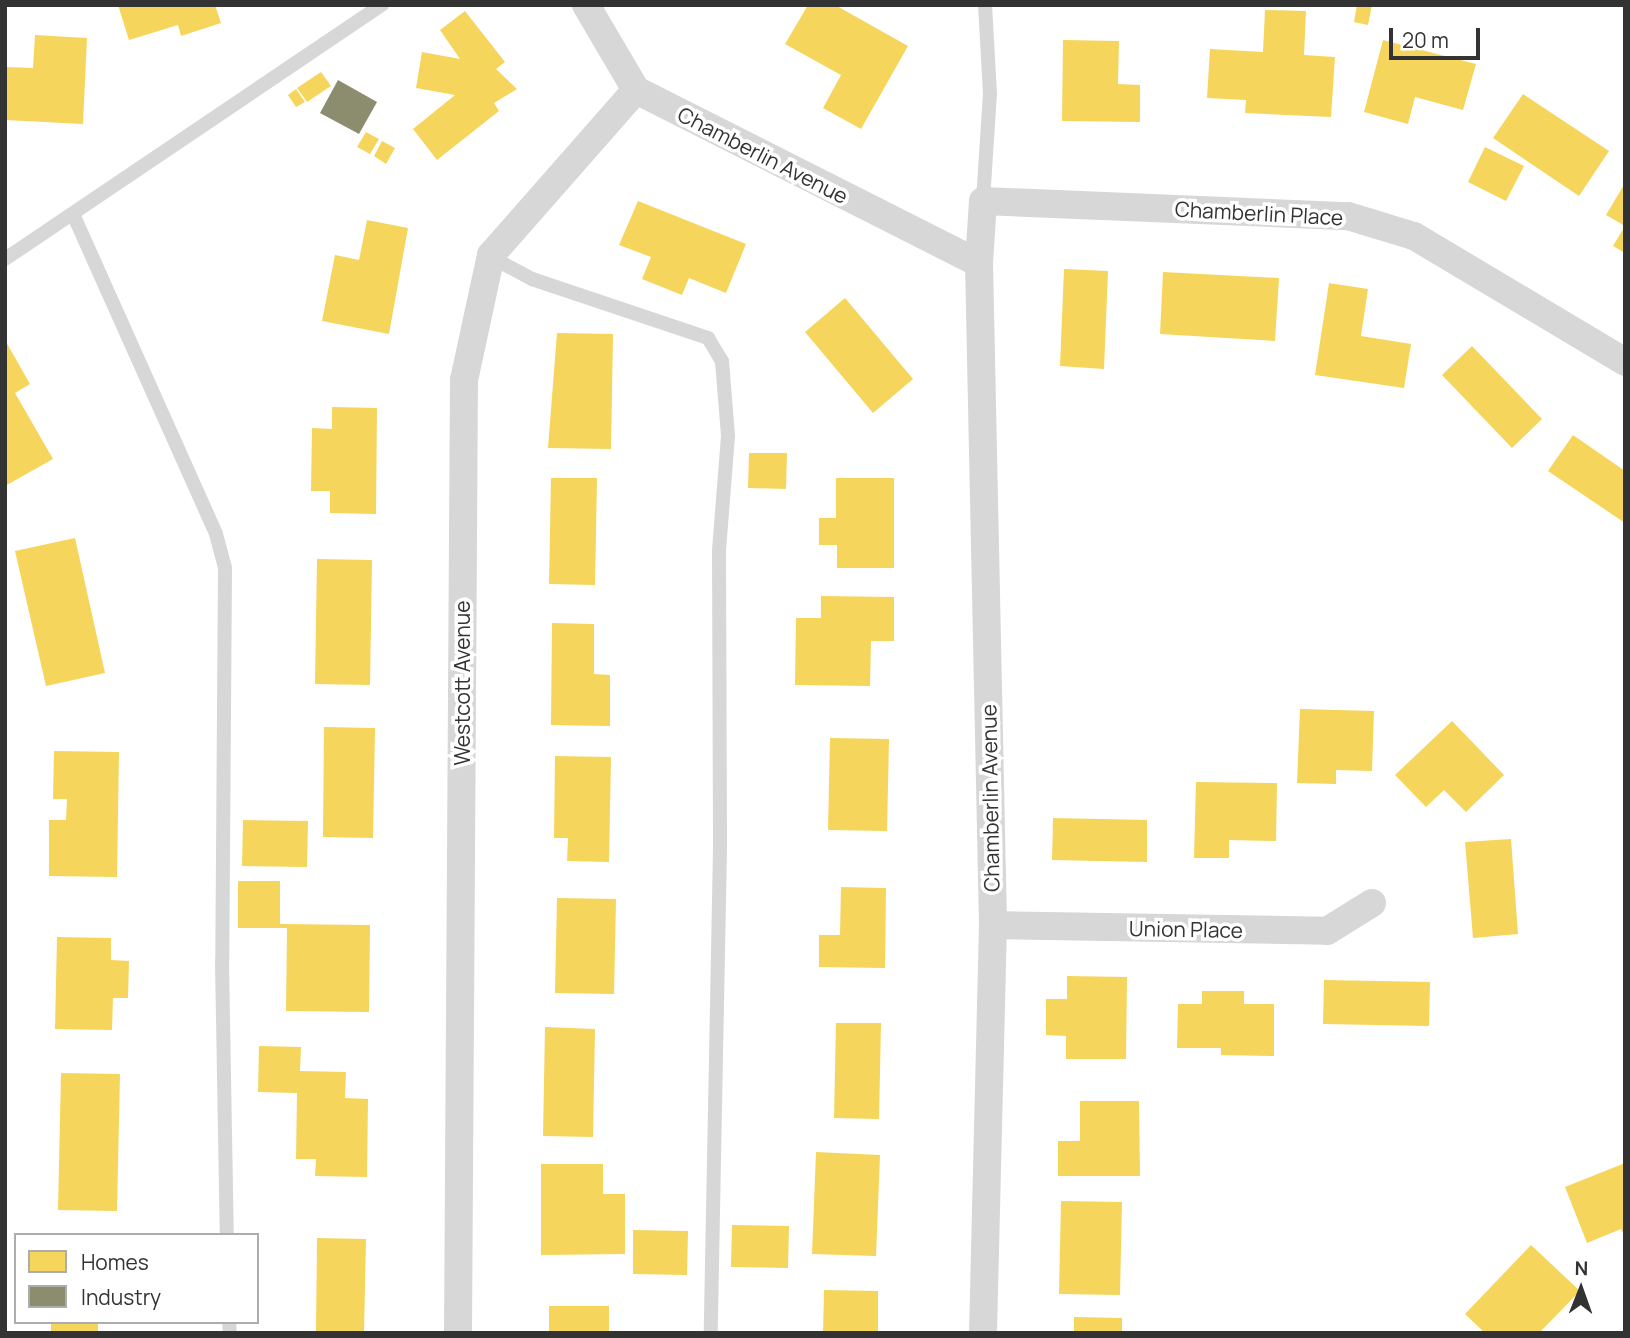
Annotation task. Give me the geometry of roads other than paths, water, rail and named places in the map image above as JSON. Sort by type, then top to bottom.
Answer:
[{"type":"street","points":[[586,5],[636,90]]},
{"type":"street","name":"Westcott Avenue","points":[[458,1333],[464,380],[491,257],[636,90]]},
{"type":"street","name":"Chamberlin Avenue","points":[[636,90],[979,263]]},
{"type":"street","name":"Chamberlin Avenue","points":[[983,201],[979,263],[993,925],[983,1333]]},
{"type":"street","name":"Chamberlin Place","points":[[983,201],[1348,216],[1414,236],[1625,362]]},
{"type":"street","name":"Union Place","points":[[993,925],[1327,931],[1372,903]]},
{"type":"lane","points":[[5,259],[382,5]]},
{"type":"lane","points":[[983,201],[990,94],[985,5]]},
{"type":"lane","points":[[73,214],[216,534],[225,568],[222,961],[227,1233]]},
{"type":"lane","points":[[491,257],[532,279],[708,338],[722,361],[728,436],[719,551],[720,848],[711,1333]]}]
